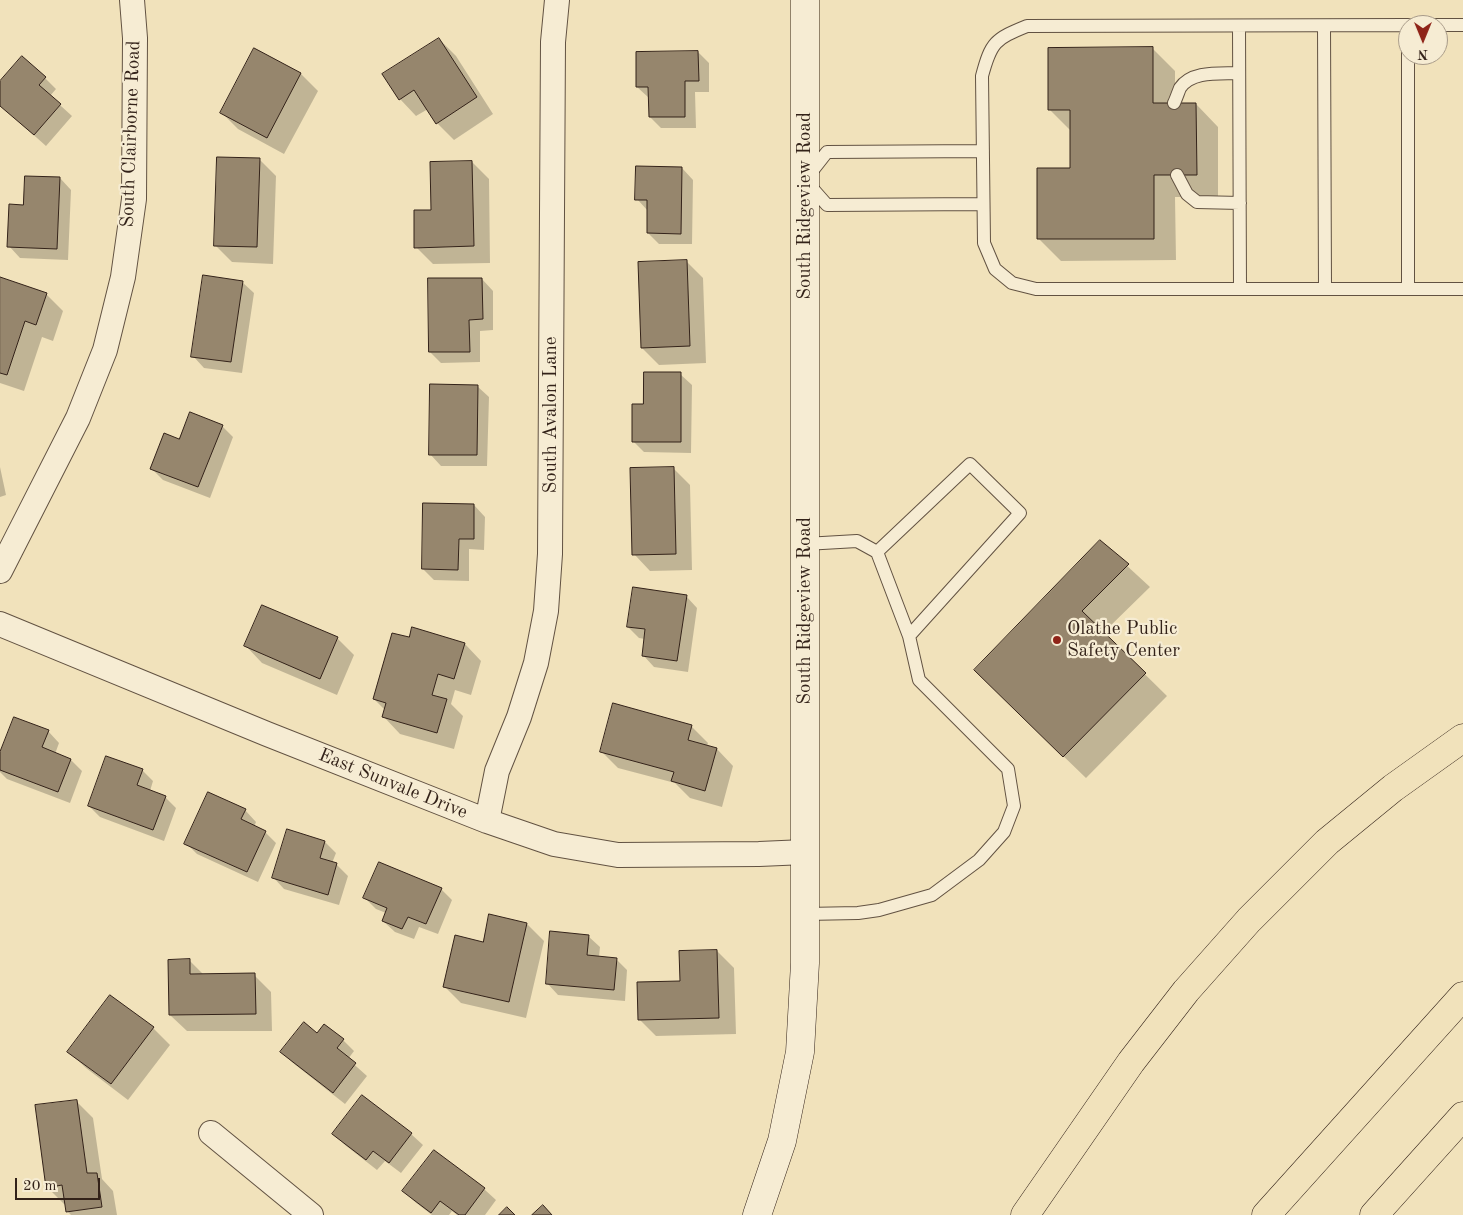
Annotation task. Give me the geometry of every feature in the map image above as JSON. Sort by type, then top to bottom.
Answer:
[{"type":"highway","points":[[1025,1215],[1132,1062],[1186,992],[1248,920],[1327,842],[1393,788],[1463,738]]},
{"type":"highway","points":[[1266,1215],[1463,996]]},
{"type":"highway","points":[[1374,1215],[1463,1116]]},
{"type":"main road","name":"South Ridgeview Road","points":[[757,1215],[782,1141],[800,1052],[805,963],[805,0]]},
{"type":"street","name":"South Clairborne Road","points":[[0,571],[78,418],[105,350],[123,277],[134,199],[135,38],[132,0]]},
{"type":"street","name":"South Avalon Lane","points":[[487,821],[498,771],[536,664],[546,611],[550,554],[553,42],[557,0]]},
{"type":"street","name":"East Sunvale Drive","points":[[0,624],[267,734],[487,821],[554,844],[618,855],[805,852]]},
{"type":"street","points":[[211,1133],[311,1215]]},
{"type":"lane","points":[[1398,25],[1027,26],[1002,36],[988,54],[982,76],[984,243],[996,269],[1012,283],[1036,288],[1463,288]]},
{"type":"lane","points":[[1448,25],[1463,25]]},
{"type":"lane","points":[[1239,26],[1240,288]]},
{"type":"lane","points":[[1324,26],[1324,288]]},
{"type":"lane","points":[[1408,65],[1408,288]]},
{"type":"lane","points":[[1174,103],[1181,88],[1190,79],[1204,74],[1239,73]]},
{"type":"lane","points":[[982,151],[827,152],[805,180],[827,205],[983,204]]},
{"type":"lane","points":[[1177,175],[1187,194],[1197,202],[1240,203]]},
{"type":"lane","points":[[876,552],[970,464],[1020,513],[909,636]]},
{"type":"lane","points":[[805,544],[857,541],[876,552],[909,636],[919,680],[1008,769],[1014,806],[1004,832],[979,860],[932,895],[879,910],[858,913],[805,914]]},
{"type":"building","points":[[439,38],[477,97],[436,124],[414,90],[399,100],[382,74]]},
{"type":"building","points":[[1153,47],[1153,103],[1196,103],[1197,175],[1154,175],[1154,239],[1037,239],[1037,168],[1070,168],[1070,110],[1048,110],[1048,48]]},
{"type":"building","points":[[254,48],[301,73],[267,138],[220,113]]},
{"type":"building","points":[[698,51],[699,81],[685,81],[685,117],[649,117],[648,87],[636,87],[636,52]]},
{"type":"building","points":[[22,56],[46,77],[39,85],[61,104],[34,135],[0,106],[0,81]]},
{"type":"building","points":[[217,157],[260,158],[257,247],[214,246]]},
{"type":"building","points":[[472,161],[474,246],[414,248],[414,210],[431,210],[430,162]]},
{"type":"building","points":[[636,166],[682,167],[681,234],[647,233],[647,200],[635,200]]},
{"type":"building","points":[[25,176],[60,177],[57,249],[7,247],[9,204],[23,205]]},
{"type":"building","points":[[687,260],[690,346],[641,348],[638,262]]},
{"type":"building","points":[[203,275],[243,281],[231,362],[191,357]]},
{"type":"building","points":[[0,277],[47,293],[36,325],[25,321],[7,375],[0,373]]},
{"type":"building","points":[[428,278],[482,278],[483,319],[469,320],[470,352],[429,352]]},
{"type":"building","points":[[644,372],[681,372],[681,442],[632,442],[632,404],[643,404]]},
{"type":"building","points":[[430,384],[478,385],[477,455],[429,455]]},
{"type":"building","points":[[190,412],[223,425],[198,487],[150,469],[164,433],[179,439]]},
{"type":"building","points":[[674,467],[676,554],[632,555],[630,468]]},
{"type":"building","points":[[423,503],[474,504],[474,539],[459,539],[458,570],[422,569]]},
{"type":"building","name":"Olathe Public Safety Center","points":[[1100,540],[1129,564],[1082,611],[1146,673],[1063,757],[974,670]]},
{"type":"building","points":[[633,587],[687,595],[677,661],[642,656],[645,629],[627,627]]},
{"type":"building","points":[[262,605],[338,637],[320,679],[244,646]]},
{"type":"building","points":[[412,627],[465,643],[454,679],[438,674],[432,695],[447,699],[437,733],[382,717],[386,703],[373,699],[392,633],[409,637]]},
{"type":"building","points":[[613,703],[692,725],[688,740],[717,748],[705,791],[671,781],[674,772],[600,752]]},
{"type":"building","points":[[14,717],[49,730],[42,747],[71,759],[58,792],[0,770],[0,752]]},
{"type":"building","points":[[106,756],[143,769],[137,785],[166,796],[153,830],[88,806]]},
{"type":"building","points":[[208,792],[246,809],[241,819],[266,831],[247,872],[184,844]]},
{"type":"building","points":[[287,829],[325,841],[320,858],[337,863],[328,895],[272,878]]},
{"type":"building","points":[[379,862],[442,888],[426,924],[408,917],[402,929],[382,921],[387,908],[363,898]]},
{"type":"building","points":[[489,914],[527,923],[509,1002],[443,987],[455,935],[483,942]]},
{"type":"building","points":[[550,931],[589,935],[587,955],[617,958],[614,990],[546,984]]},
{"type":"building","points":[[717,950],[719,1018],[638,1020],[637,982],[680,981],[679,951]]},
{"type":"building","points":[[190,959],[190,974],[255,973],[256,1014],[169,1015],[168,960]]},
{"type":"building","points":[[110,995],[154,1027],[111,1084],[67,1052]]},
{"type":"building","points":[[304,1022],[317,1033],[324,1024],[344,1039],[337,1048],[356,1063],[333,1093],[280,1052]]},
{"type":"building","points":[[362,1095],[412,1133],[389,1163],[373,1151],[366,1160],[332,1134]]},
{"type":"building","points":[[77,1100],[87,1173],[97,1173],[102,1207],[66,1212],[62,1185],[46,1188],[35,1105]]},
{"type":"building","points":[[434,1150],[485,1188],[465,1215],[459,1215],[440,1201],[431,1213],[402,1191]]},
{"type":"building","points":[[543,1205],[552,1215],[532,1215]]},
{"type":"building","points":[[507,1207],[515,1215],[499,1215]]},
{"type":"place","name":"Olathe Public Safety Center","points":[[1057,640]]}]
